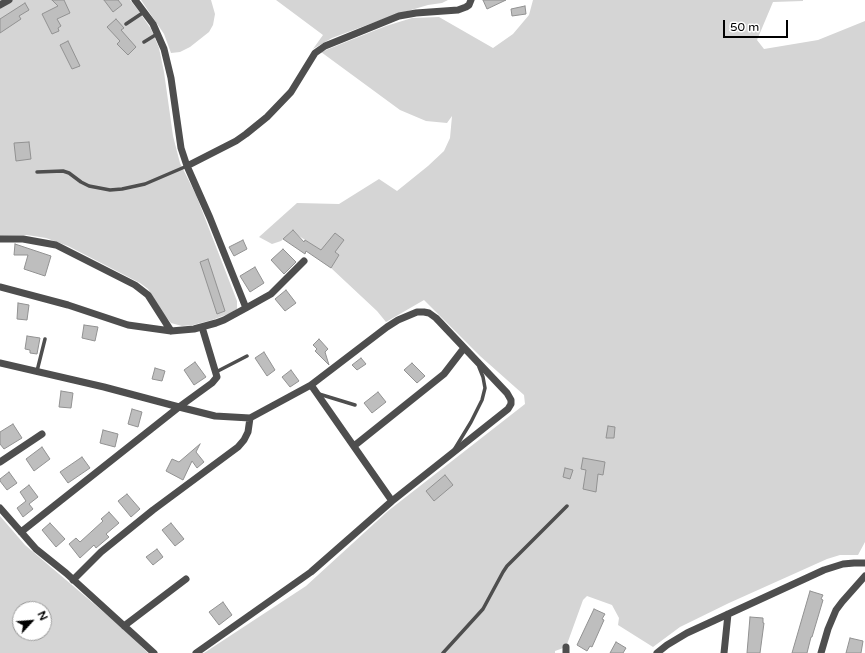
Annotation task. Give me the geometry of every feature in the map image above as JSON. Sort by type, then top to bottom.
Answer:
[{"type":"street","points":[[0,5],[9,0]]},
{"type":"street","points":[[135,0],[158,34],[167,58],[179,136],[187,166],[210,218],[246,308]]},
{"type":"street","points":[[187,166],[236,141],[267,117],[291,92],[315,53],[325,46],[399,16],[416,13],[458,10],[469,5],[471,0]]},
{"type":"street","points":[[0,239],[23,239],[56,245],[135,285],[148,295],[171,331]]},
{"type":"street","points":[[0,287],[68,305],[128,325],[171,331],[185,331],[224,320],[271,294],[304,261]]},
{"type":"street","points":[[0,363],[214,416],[250,418],[311,385],[398,320],[417,312],[424,312],[436,318],[508,393],[511,400],[511,404],[508,409],[392,501],[311,572],[196,653]]},
{"type":"street","points":[[21,532],[179,407],[212,383],[217,377],[202,327]]},
{"type":"street","points":[[354,446],[444,374],[464,348]]},
{"type":"street","points":[[311,385],[392,501]]},
{"type":"street","points":[[73,580],[101,552],[238,447],[248,432],[250,418]]},
{"type":"street","points":[[0,462],[42,434]]},
{"type":"street","points":[[0,508],[36,548],[154,653]]},
{"type":"street","points":[[657,653],[687,633],[824,570],[843,564],[865,563]]},
{"type":"street","points":[[821,653],[828,628],[836,610],[865,576]]},
{"type":"street","points":[[124,626],[186,578]]},
{"type":"street","points":[[724,653],[728,614]]},
{"type":"lane","points":[[126,24],[144,12]]},
{"type":"lane","points":[[144,42],[158,34]]},
{"type":"lane","points":[[37,172],[69,172],[81,182],[89,186],[110,190],[145,184],[187,166]]},
{"type":"lane","points":[[37,371],[45,339]]},
{"type":"lane","points":[[216,372],[247,356]]},
{"type":"lane","points":[[451,454],[471,422],[482,400],[484,382],[477,361]]},
{"type":"lane","points":[[317,394],[355,405]]},
{"type":"lane","points":[[443,653],[484,609],[502,572],[507,566],[567,506]]},
{"type":"shaded area","points":[[0,0],[130,0],[138,10],[151,29],[159,48],[173,136],[180,163],[196,195],[237,301],[237,309],[231,313],[212,320],[193,325],[182,326],[171,323],[148,289],[140,283],[68,246],[46,238],[27,235],[0,236]]},
{"type":"shaded area","points":[[141,0],[211,0],[215,14],[213,25],[209,32],[190,47],[180,52],[171,53],[164,34]]},
{"type":"shaded area","points":[[276,0],[448,0],[442,3],[428,5],[394,15],[332,38],[313,49],[323,35]]},
{"type":"shaded area","points":[[533,0],[803,0],[773,2],[757,40],[764,49],[818,40],[865,21],[865,542],[858,555],[840,555],[827,559],[729,603],[680,627],[653,647],[618,625],[619,618],[612,605],[587,596],[583,600],[566,647],[555,651],[555,653],[204,653],[306,586],[388,511],[525,404],[524,395],[480,356],[424,300],[386,322],[377,311],[331,268],[339,255],[332,250],[328,255],[299,236],[293,230],[281,241],[272,244],[259,237],[297,203],[339,204],[379,179],[397,191],[444,151],[450,138],[452,116],[447,123],[426,121],[400,110],[321,52],[386,26],[412,18],[439,17],[493,48],[513,34],[529,15]]},
{"type":"shaded area","points":[[0,516],[25,545],[120,626],[148,653],[0,653]]},
{"type":"building","points":[[52,0],[64,0],[70,13],[57,19],[61,26],[58,28],[59,31],[52,34],[42,14],[58,6]]},
{"type":"building","points":[[104,0],[118,0],[122,5],[113,12]]},
{"type":"building","points":[[483,0],[506,0],[487,9]]},
{"type":"building","points":[[25,3],[29,10],[19,16],[21,19],[0,33],[0,19]]},
{"type":"building","points":[[525,6],[526,14],[512,16],[511,9]]},
{"type":"building","points":[[116,19],[124,28],[121,30],[136,47],[128,55],[117,44],[120,41],[107,27]]},
{"type":"building","points":[[68,41],[80,66],[72,69],[60,45]]},
{"type":"building","points":[[29,142],[31,159],[16,161],[14,143]]},
{"type":"building","points":[[293,230],[304,242],[305,240],[321,250],[335,233],[344,240],[335,252],[339,255],[331,268],[306,251],[305,254],[283,239]]},
{"type":"building","points":[[243,240],[247,249],[234,256],[229,247]]},
{"type":"building","points":[[15,244],[51,256],[45,276],[24,269],[28,255],[14,255]]},
{"type":"building","points":[[283,249],[296,262],[284,274],[271,260]]},
{"type":"building","points":[[208,259],[225,311],[217,314],[200,262]]},
{"type":"building","points":[[255,267],[264,283],[250,292],[240,276]]},
{"type":"building","points":[[286,290],[296,303],[285,311],[275,299]]},
{"type":"building","points":[[18,303],[29,305],[27,320],[17,319]]},
{"type":"building","points":[[84,325],[98,327],[95,341],[82,338]]},
{"type":"building","points":[[27,336],[40,338],[37,354],[30,353],[30,350],[25,349]]},
{"type":"building","points":[[319,339],[328,349],[325,352],[329,365],[315,351],[317,349],[313,345]]},
{"type":"building","points":[[264,352],[275,370],[267,376],[255,358]]},
{"type":"building","points":[[361,358],[366,364],[357,370],[352,365]]},
{"type":"building","points":[[195,362],[206,377],[194,385],[184,370]]},
{"type":"building","points":[[412,363],[425,376],[417,383],[404,370]]},
{"type":"building","points":[[155,368],[165,371],[162,381],[152,379]]},
{"type":"building","points":[[291,370],[299,381],[290,387],[282,377]]},
{"type":"building","points":[[61,391],[73,393],[71,408],[59,407]]},
{"type":"building","points":[[378,392],[386,402],[372,413],[364,403]]},
{"type":"building","points":[[132,409],[142,412],[138,427],[128,424]]},
{"type":"building","points":[[13,424],[22,438],[4,449],[0,444],[0,432]]},
{"type":"building","points":[[608,426],[615,427],[614,438],[606,438]]},
{"type":"building","points":[[103,430],[118,434],[115,447],[100,443]]},
{"type":"building","points":[[200,444],[196,452],[204,462],[197,468],[192,461],[183,480],[166,471],[172,459],[179,462]]},
{"type":"building","points":[[42,447],[50,459],[34,471],[26,459]]},
{"type":"building","points":[[82,457],[90,468],[68,483],[60,472]]},
{"type":"building","points":[[583,458],[605,462],[603,475],[598,474],[596,492],[583,489],[586,470],[581,469]]},
{"type":"building","points":[[565,468],[573,470],[570,479],[563,477]]},
{"type":"building","points":[[9,472],[17,483],[7,490],[0,479]]},
{"type":"building","points":[[445,475],[453,485],[434,501],[426,491]]},
{"type":"building","points":[[29,485],[38,497],[29,504],[33,509],[23,517],[17,508],[26,501],[20,492]]},
{"type":"building","points":[[127,494],[140,509],[131,517],[118,501]]},
{"type":"building","points":[[109,512],[119,523],[106,534],[109,537],[96,548],[94,545],[80,558],[69,544],[76,538],[80,542],[103,521],[101,519]]},
{"type":"building","points":[[50,523],[65,539],[56,547],[42,530]]},
{"type":"building","points":[[171,523],[184,539],[175,546],[162,530]]},
{"type":"building","points":[[157,549],[163,557],[153,565],[146,557]]},
{"type":"building","points":[[810,591],[823,595],[821,599],[823,600],[807,653],[792,653]]},
{"type":"building","points":[[223,602],[232,615],[219,625],[209,612]]},
{"type":"building","points":[[594,609],[605,614],[602,619],[604,620],[592,647],[590,646],[587,651],[577,645]]},
{"type":"building","points":[[750,617],[763,618],[764,623],[760,653],[747,653]]},
{"type":"building","points":[[850,638],[863,641],[861,653],[846,653]]},
{"type":"building","points":[[616,642],[626,648],[623,653],[610,653]]}]
